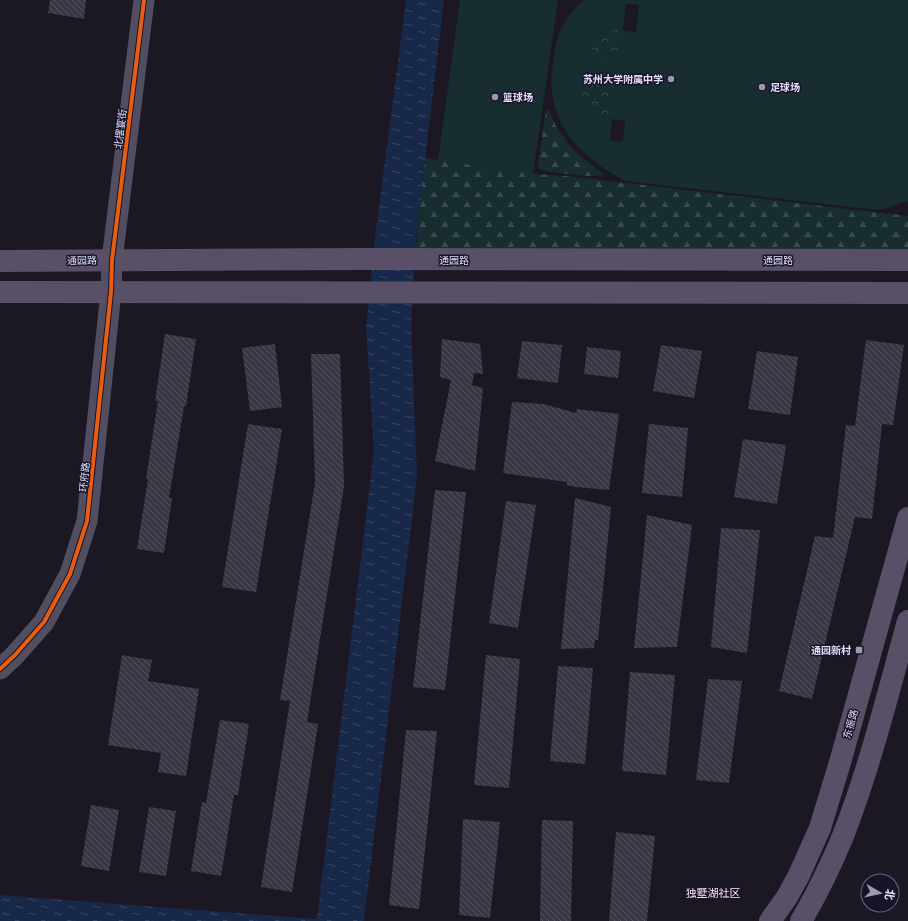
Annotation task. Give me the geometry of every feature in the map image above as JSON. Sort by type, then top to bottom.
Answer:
[{"type":"main road","name":"通园路","points":[[0,261],[367,259],[908,260]]},
{"type":"main road","points":[[0,292],[908,293]]},
{"type":"main road","name":"东振路","points":[[770,921],[787,897],[799,876],[820,828],[908,518]]},
{"type":"main road","points":[[801,921],[827,871],[855,802],[867,767],[908,621]]},
{"type":"street","name":"北摆宴街","points":[[112,260],[144,0]]},
{"type":"street","name":"环府路","points":[[0,669],[15,655],[44,622],[70,574],[87,521],[112,260]]},
{"type":"green space","points":[[460,0],[558,0],[533,174],[438,160]]},
{"type":"green space","name":"足球场","points":[[584,0],[908,0],[908,201],[879,210],[625,181],[607,170],[591,159],[577,146],[566,132],[558,116],[553,99],[552,80],[557,40],[566,20]],"holes":[[[626,4],[639,5],[636,32],[623,30]],[[612,119],[625,121],[623,142],[610,141]]]},
{"type":"green space","points":[[623,11],[619,56],[610,58],[601,56],[587,43]]},
{"type":"green space","points":[[594,82],[613,84],[607,130],[577,91],[581,87]]},
{"type":"green space","points":[[546,110],[549,111],[556,126],[567,142],[578,154],[604,175],[581,176],[540,170],[538,165]]},
{"type":"green space","points":[[425,158],[533,174],[566,176],[908,216],[908,254],[416,252],[417,227]]},
{"type":"water","points":[[406,0],[444,0],[417,227],[411,325],[417,476],[364,921],[0,921],[0,895],[317,919],[374,451],[366,326],[376,230]]},
{"type":"building","points":[[50,0],[86,0],[84,19],[48,13]]},
{"type":"building","points":[[165,334],[196,339],[186,406],[184,406],[169,498],[172,498],[164,553],[137,549],[148,479],[146,479],[158,401],[155,401]]},
{"type":"building","points":[[442,339],[480,344],[483,374],[474,373],[472,385],[483,388],[475,471],[435,461],[451,380],[440,377]]},
{"type":"building","points":[[866,340],[904,345],[893,425],[882,424],[872,519],[855,517],[812,699],[779,691],[815,536],[833,538],[846,425],[855,426]]},
{"type":"building","points":[[522,341],[562,345],[558,383],[517,378]]},
{"type":"building","points":[[275,344],[282,407],[250,411],[242,348]]},
{"type":"building","points":[[661,345],[702,351],[694,398],[653,391]]},
{"type":"building","points":[[587,347],[621,351],[618,378],[584,374]]},
{"type":"building","points":[[757,351],[798,357],[790,415],[748,409]]},
{"type":"building","points":[[311,354],[340,354],[344,486],[307,722],[318,724],[292,892],[261,887],[290,701],[280,700],[315,483]]},
{"type":"building","points":[[512,402],[543,404],[576,413],[577,409],[619,414],[609,490],[576,487],[567,485],[567,482],[503,473]]},
{"type":"building","points":[[248,424],[282,429],[256,592],[222,587]]},
{"type":"building","points":[[649,424],[688,428],[682,497],[642,493]]},
{"type":"building","points":[[743,439],[786,445],[777,504],[734,497]]},
{"type":"building","points":[[435,490],[466,492],[445,690],[413,687]]},
{"type":"building","points":[[575,498],[611,507],[598,640],[595,640],[594,648],[561,649]]},
{"type":"building","points":[[506,501],[536,505],[518,628],[489,623]]},
{"type":"building","points":[[647,515],[692,525],[677,647],[634,648]]},
{"type":"building","points":[[721,528],[760,530],[747,653],[711,647]]},
{"type":"building","points":[[122,655],[152,660],[148,681],[199,689],[186,776],[158,772],[161,753],[108,745]]},
{"type":"building","points":[[486,655],[520,659],[509,788],[474,785]]},
{"type":"building","points":[[558,666],[593,668],[585,764],[550,761]]},
{"type":"building","points":[[630,672],[675,675],[666,775],[622,771]]},
{"type":"building","points":[[708,679],[742,681],[729,783],[696,780]]},
{"type":"building","points":[[220,720],[249,724],[238,795],[234,795],[221,876],[191,871],[202,802],[206,803]]},
{"type":"building","points":[[406,730],[437,731],[419,909],[389,905]]},
{"type":"building","points":[[91,805],[119,810],[109,871],[81,866]]},
{"type":"building","points":[[149,807],[176,811],[166,876],[139,872]]},
{"type":"building","points":[[463,819],[500,822],[490,918],[459,915]]},
{"type":"building","points":[[542,820],[573,821],[571,921],[540,921]]},
{"type":"building","points":[[616,832],[655,836],[647,921],[609,921]]},
{"type":"cycle path","points":[[0,669],[15,655],[44,622],[70,574],[87,521],[111,292],[112,260],[144,0]]},
{"type":"place","name":"苏州大学附属中学","points":[[671,79]]},
{"type":"place","name":"足球场","points":[[762,87]]},
{"type":"place","name":"篮球场","points":[[495,97]]},
{"type":"place","name":"通园新村","points":[[859,650]]},
{"type":"district","name":"独墅湖社区","points":[[713,893]]}]
